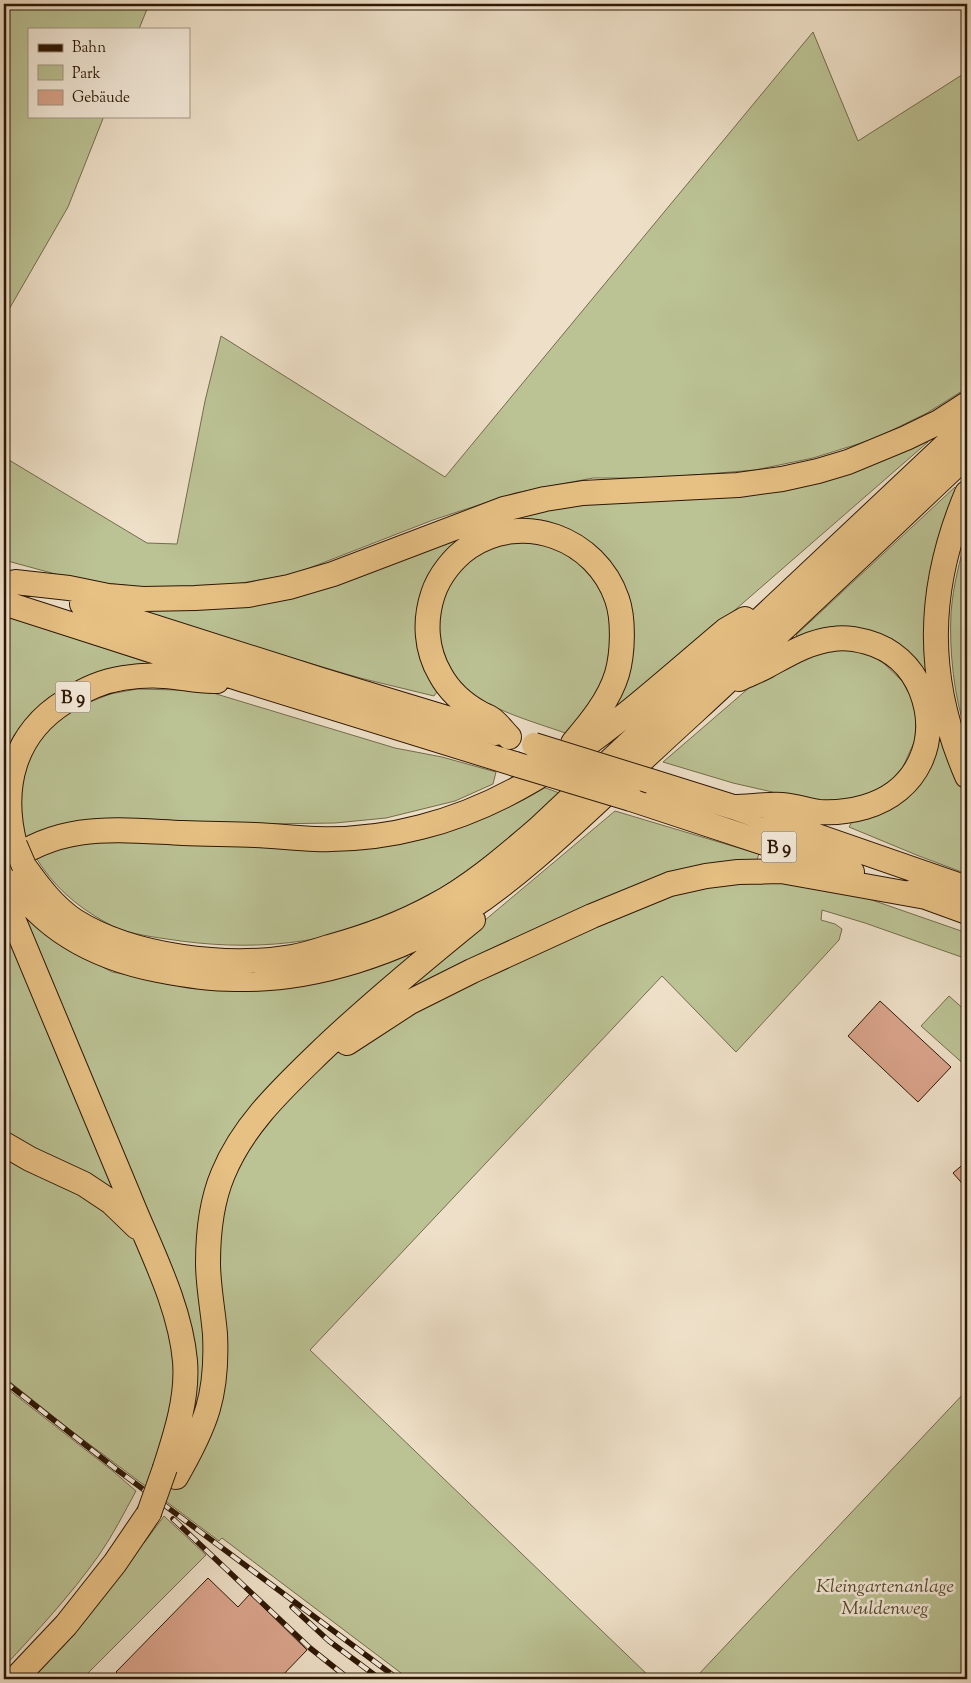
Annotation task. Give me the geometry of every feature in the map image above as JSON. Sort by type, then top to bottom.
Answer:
[{"type":"highway","points":[[7,588],[69,588],[108,596],[143,600],[248,595],[289,587],[333,574],[488,514],[545,499],[583,493],[738,485],[818,471],[848,462],[906,438],[939,422],[967,404]]},
{"type":"highway","name":"B 9","points":[[967,425],[799,584],[576,795],[502,859],[465,887],[436,905],[374,933],[294,957],[263,961],[207,960],[137,947],[75,921],[44,892],[10,870],[6,803],[9,779],[15,759],[24,740],[38,722],[56,707],[79,693],[121,678],[157,676],[204,682],[244,680],[514,764],[631,799],[967,912]]},
{"type":"highway","points":[[10,870],[22,897],[41,916],[73,940],[100,953],[137,965],[176,974],[235,979],[270,978],[323,970],[382,952],[435,929],[499,888],[576,822],[967,454]]},
{"type":"highway","points":[[967,494],[956,520],[945,557],[938,600],[936,659],[948,725],[967,776]]},
{"type":"highway","points":[[509,737],[492,719],[464,703],[440,676],[432,658],[427,622],[436,585],[459,554],[477,542],[500,533],[521,530],[561,538],[584,552],[594,561],[606,576],[617,599],[622,624],[621,652],[617,674],[607,696],[595,717],[571,746],[541,777]]},
{"type":"highway","points":[[10,870],[29,848],[56,837],[97,830],[317,839],[391,833],[421,827],[474,810],[541,777],[598,737],[726,630],[799,584]]},
{"type":"highway","points":[[7,588],[244,680]]},
{"type":"highway","points":[[7,588],[321,680],[650,781],[733,807],[967,888]]},
{"type":"highway","points":[[721,687],[812,642],[835,638],[854,638],[891,652],[905,664],[915,676],[926,706],[929,728],[926,748],[919,765],[909,780],[882,801],[847,811],[821,812],[782,805],[733,807]]},
{"type":"highway","points":[[15,1679],[66,1625],[115,1563],[149,1513],[170,1473],[195,1443],[206,1418],[213,1391],[215,1365],[208,1263],[210,1231],[216,1196],[223,1173],[241,1139],[252,1123],[286,1084],[344,1028],[404,976],[475,919],[523,868]]},
{"type":"highway","points":[[10,870],[144,1233],[170,1298],[181,1333],[185,1363],[184,1394],[170,1473]]},
{"type":"highway","points":[[286,1084],[410,1002],[543,937],[670,884],[706,876],[738,872],[781,871],[926,897]]},
{"type":"highway","points":[[4,1144],[30,1159],[84,1184],[110,1202],[144,1233]]},
{"type":"green space","points":[[4,4],[149,4],[139,28],[28,28],[28,118],[103,118],[68,207],[4,318]]},
{"type":"green space","points":[[813,32],[858,141],[967,70],[967,388],[927,413],[874,439],[813,458],[755,470],[658,478],[593,478],[515,493],[433,520],[294,574],[230,585],[153,588],[81,581],[4,560],[4,457],[147,543],[177,544],[205,401],[221,336],[445,477]]},
{"type":"green space","points":[[926,437],[928,442],[612,717],[568,734],[489,704],[461,686],[449,675],[434,696],[360,678],[146,615],[148,608],[198,607],[511,514],[573,502],[767,491]]},
{"type":"green space","points":[[955,487],[961,491],[936,547],[930,577],[934,698],[904,651],[800,639],[796,635]]},
{"type":"green space","points":[[967,534],[967,734],[962,721],[956,690],[952,658],[951,613],[959,563]]},
{"type":"green space","points":[[4,615],[146,662],[146,667],[35,710],[14,735],[4,757]]},
{"type":"green space","points":[[849,647],[871,651],[902,681],[911,697],[916,717],[915,740],[903,767],[887,785],[862,797],[832,802],[803,799],[733,783],[663,762],[757,681],[818,652]]},
{"type":"green space","points":[[137,689],[213,693],[395,748],[442,757],[496,772],[493,784],[455,801],[386,818],[335,823],[263,824],[106,819],[26,840],[20,818],[21,774],[31,752],[44,733],[63,716],[85,704],[110,694]]},
{"type":"green space","points":[[935,716],[967,792],[967,874],[849,827],[853,820],[879,813]]},
{"type":"green space","points":[[543,787],[562,794],[468,870],[428,896],[379,921],[349,931],[290,943],[229,945],[198,943],[143,935],[120,929],[94,916],[75,902],[49,876],[35,856],[94,839],[394,844],[459,828],[516,803]]},
{"type":"green space","points":[[615,811],[759,854],[749,882],[775,881],[846,891],[967,933],[967,959],[822,910],[821,920],[835,924],[842,929],[839,940],[736,1052],[662,976],[310,1350],[652,1679],[409,1679],[222,1538],[219,1541],[69,1429],[4,1377],[4,883],[17,905],[49,937],[112,972],[191,986],[406,954],[422,973]]},
{"type":"green space","points":[[949,996],[967,1012],[967,1067],[921,1026]]},
{"type":"green space","points":[[4,1386],[136,1491],[109,1540],[88,1570],[4,1667]]},
{"type":"green space","name":"Kleingartenanlage Muldenweg","points":[[967,1390],[967,1679],[694,1679],[698,1675]]},
{"type":"green space","points":[[164,1516],[206,1555],[82,1679],[29,1679],[141,1542],[144,1543]]},
{"type":"building","points":[[880,1001],[951,1067],[918,1102],[848,1036]]},
{"type":"building","points":[[967,1161],[967,1189],[953,1173]]},
{"type":"building","points":[[208,1578],[238,1607],[250,1594],[307,1650],[279,1679],[123,1679],[116,1672]]},
{"type":"railway","points":[[4,1381],[116,1469],[398,1679]]},
{"type":"railway","points":[[173,1519],[310,1648],[349,1679]]},
{"type":"railway","points":[[292,1607],[329,1641],[380,1679]]}]
